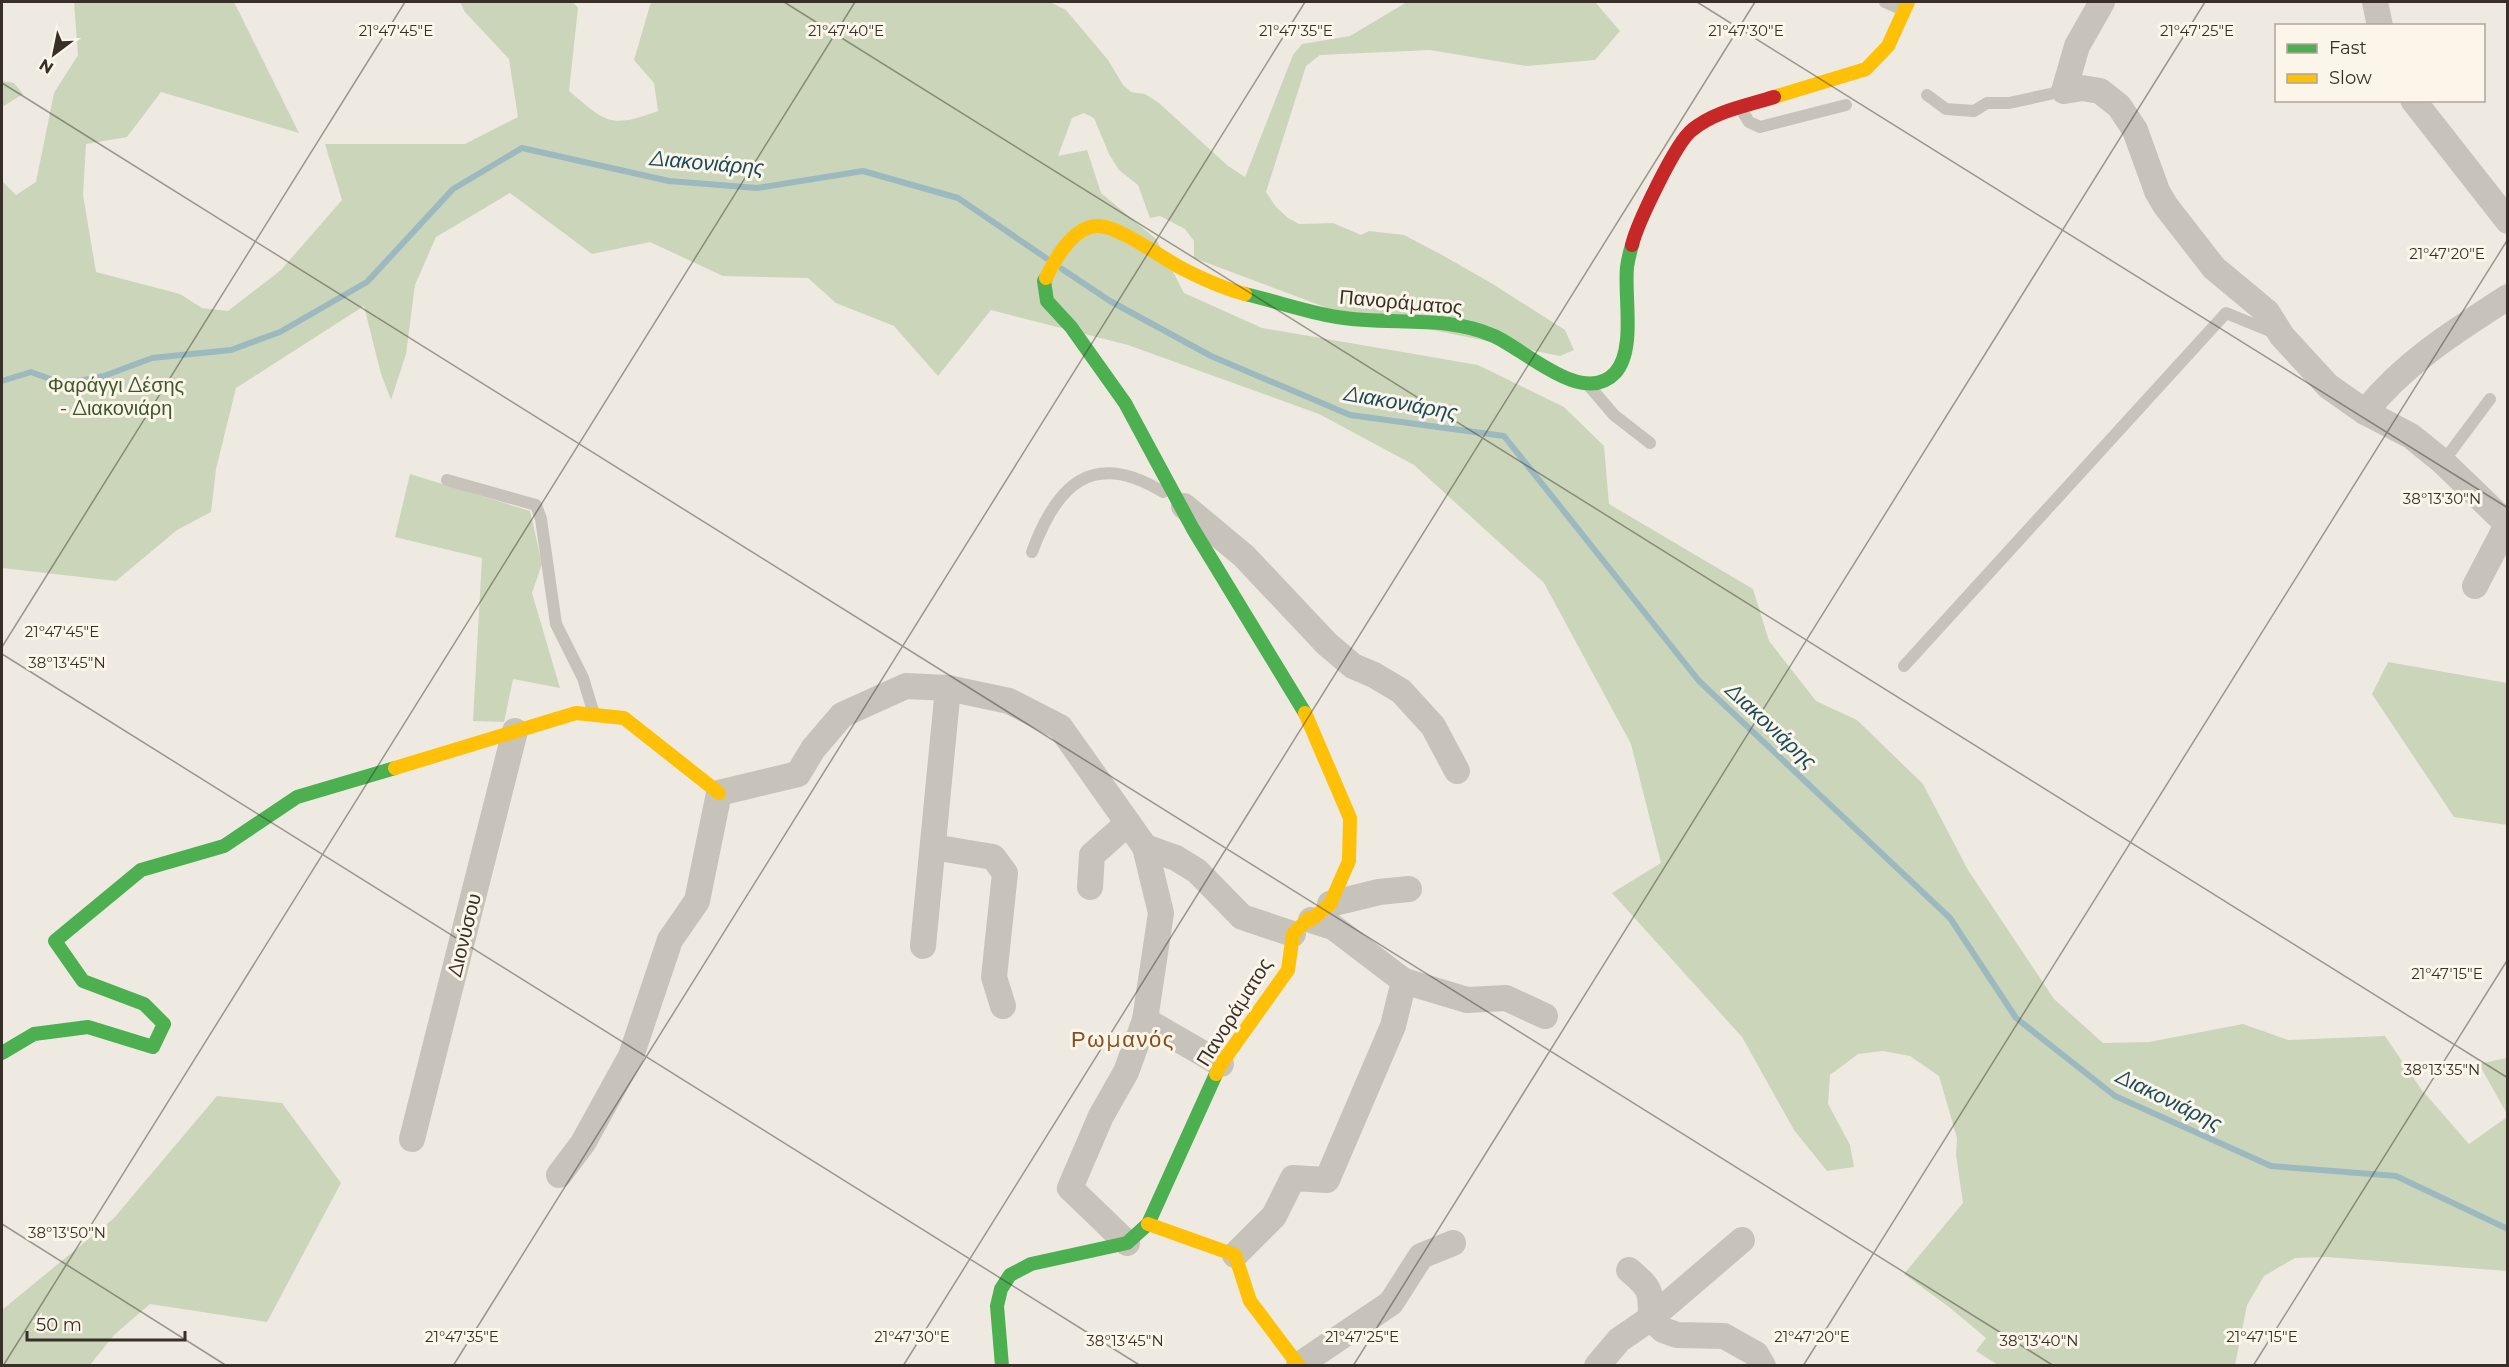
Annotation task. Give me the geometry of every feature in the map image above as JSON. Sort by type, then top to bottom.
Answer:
[{"type":"main road","points":[[1587,384],[1600,383],[1610,378],[1624,358],[1627,342],[1626,279],[1629,251],[1642,216],[1690,131],[1714,116],[1739,107],[1866,69],[1883,56],[1894,39],[1906,6]]},
{"type":"main road","name":"Πανοράματος","points":[[1179,502],[1125,403],[1071,327],[1047,301],[1044,281],[1049,270],[1060,250],[1086,229],[1099,226],[1115,230],[1185,270],[1238,292],[1337,317],[1388,322],[1446,322],[1470,327],[1510,345],[1556,375],[1587,384]]},
{"type":"main road","points":[[1179,502],[1305,714],[1350,818],[1349,861],[1330,904],[1302,927]]},
{"type":"main road","points":[[2,1053],[34,1034],[88,1027],[153,1047],[164,1024],[144,1004],[83,981],[55,941],[141,870],[224,846],[297,797],[576,713],[624,718],[719,793]]},
{"type":"main road","name":"Πανοράματος","points":[[1148,1224],[1221,1064],[1288,970],[1302,927]]},
{"type":"main road","points":[[1002,1365],[997,1306],[1001,1289],[1010,1275],[1031,1264],[1127,1243],[1148,1224],[1235,1255],[1250,1301],[1299,1365]]},
{"type":"street","points":[[2102,2],[2077,46],[2064,90],[2082,88],[2100,91],[2128,117],[2142,145],[2157,191],[2173,216],[2189,232],[2214,268],[2267,312],[2282,336],[2328,386],[2365,412],[2411,436],[2443,462],[2507,524],[2475,585]]},
{"type":"street","points":[[2375,2],[2380,24]]},
{"type":"street","points":[[2415,102],[2508,221]]},
{"type":"street","points":[[2365,412],[2382,391],[2423,354],[2508,297]]},
{"type":"street","points":[[1179,502],[1244,556],[1327,644],[1353,666],[1401,691],[1433,726],[1457,771]]},
{"type":"street","points":[[559,1175],[583,1143],[631,1056],[670,940],[697,901],[719,793],[798,774],[813,749],[842,715],[906,686],[948,688],[1009,701],[1060,728],[1145,848],[1161,913],[1145,1020],[1126,1072],[1101,1116],[1070,1188],[1127,1243]]},
{"type":"street","points":[[923,946],[948,688]]},
{"type":"street","name":"Διονύσου","points":[[412,1139],[515,731]]},
{"type":"street","points":[[1090,887],[1092,855],[1128,823]]},
{"type":"street","points":[[933,847],[993,856],[1005,873],[994,977],[1003,1005]]},
{"type":"street","points":[[1145,848],[1176,858],[1197,871],[1242,917],[1302,927],[1333,927],[1404,981],[1467,1000],[1506,998],[1545,1016]]},
{"type":"street","points":[[1330,904],[1379,892],[1409,889]]},
{"type":"street","points":[[1235,1255],[1274,1216],[1293,1178],[1327,1180],[1393,1026],[1404,981]]},
{"type":"street","points":[[1145,1020],[1221,1064]]},
{"type":"street","points":[[1597,1365],[1619,1340],[1651,1318],[1742,1240]]},
{"type":"street","points":[[1299,1365],[1391,1303],[1421,1256],[1453,1243]]},
{"type":"street","points":[[1629,1270],[1644,1283],[1651,1293],[1651,1318],[1663,1330],[1677,1335],[1724,1336],[1756,1354],[1763,1365]]},
{"type":"lane","points":[[1885,2],[1906,6]]},
{"type":"lane","points":[[1927,95],[1946,109],[1974,111],[1987,103],[2009,103],[2064,90]]},
{"type":"lane","points":[[1739,107],[1749,122],[1760,127],[1846,105]]},
{"type":"lane","points":[[1904,666],[2226,313],[2282,336]]},
{"type":"lane","points":[[1587,384],[1614,415],[1650,443]]},
{"type":"lane","points":[[2443,462],[2490,399]]},
{"type":"lane","points":[[1032,552],[1043,523],[1055,505],[1070,488],[1095,473],[1126,474],[1146,482],[1179,502]]},
{"type":"lane","points":[[447,480],[536,505],[541,519],[556,624],[583,678],[594,715]]},
{"type":"green space","name":"Φαράγγι Δέσης - Διακονιάρη","points":[[74,2],[234,2],[299,133],[161,92],[127,137],[86,144],[83,195],[96,272],[180,294],[202,308],[228,311],[281,270],[342,200],[325,144],[465,144],[518,117],[509,59],[465,12],[460,2],[573,2],[578,8],[569,91],[600,116],[618,121],[642,117],[658,111],[654,83],[634,60],[651,2],[1050,2],[1066,10],[1108,60],[1123,85],[1131,92],[1145,94],[1159,103],[1228,166],[1245,177],[1293,55],[1302,44],[1350,36],[1407,2],[1595,2],[1620,31],[1595,60],[1526,66],[1430,50],[1320,55],[1306,66],[1266,192],[1276,207],[1299,224],[1333,223],[1361,235],[1369,231],[1404,235],[1442,255],[1565,330],[1574,350],[1560,356],[1330,309],[1194,258],[1194,241],[1185,229],[1160,216],[1150,218],[1138,185],[1119,170],[1109,154],[1094,118],[1084,113],[1072,118],[1058,156],[1087,150],[1101,193],[1156,239],[1184,293],[1262,328],[1478,365],[1564,407],[1604,446],[1609,504],[1753,589],[1769,641],[1816,701],[1857,720],[1923,784],[1968,870],[2054,999],[2103,1043],[2149,1042],[2243,1024],[2288,1040],[2385,1036],[2421,1089],[2469,1144],[2507,1117],[2507,1271],[2327,1257],[2295,1258],[2264,1276],[2247,1305],[2235,1365],[1998,1365],[1976,1351],[1986,1338],[1904,1274],[1963,1203],[1956,1155],[1957,1138],[1939,1076],[1910,1056],[1883,1051],[1858,1054],[1830,1075],[1828,1104],[1850,1145],[1854,1167],[1827,1171],[1794,1130],[1742,1037],[1612,893],[1661,863],[1631,744],[1544,583],[1414,465],[1319,414],[1128,345],[991,310],[938,376],[894,326],[836,303],[808,278],[723,276],[650,242],[592,254],[510,193],[436,237],[415,285],[406,354],[391,400],[381,374],[364,306],[236,388],[216,469],[211,512],[177,530],[116,581],[2,568],[2,181],[16,195],[36,182],[54,93],[78,55]]},
{"type":"green space","points":[[2,81],[14,83],[23,94],[2,107]]},
{"type":"green space","points":[[410,474],[530,511],[542,564],[532,593],[560,688],[513,679],[504,722],[473,721],[482,558],[395,537]]},
{"type":"green space","points":[[2388,662],[2507,683],[2507,825],[2454,817],[2372,694]]},
{"type":"green space","points":[[2508,1059],[2507,1114],[2479,1064]]},
{"type":"green space","points":[[217,1096],[282,1103],[341,1183],[267,1322],[150,1304],[114,1335],[90,1365],[2,1365],[2,1310],[114,1218]]},
{"type":"waterway","name":"Διακονιάρης","points":[[2,381],[31,372],[64,384],[104,376],[152,358],[231,350],[280,332],[367,282],[453,189],[522,148],[669,181],[757,188],[863,171],[958,198],[1046,258]]},
{"type":"waterway","name":"Διακονιάρης","points":[[1062,269],[1110,301],[1211,356],[1350,415],[1504,436],[1699,681],[1950,918],[2016,1018],[2115,1096],[2271,1166],[2396,1176],[2508,1229]]},
{"type":"traffic: fast","points":[[1245,294],[1337,317],[1437,323],[1475,329],[1494,336],[1571,380],[1587,383],[1602,382],[1615,373],[1625,351],[1628,323],[1626,279],[1632,245]]},
{"type":"traffic: fast","points":[[1046,278],[1044,281],[1047,301],[1071,327],[1125,403],[1193,529],[1305,713]]},
{"type":"traffic: fast","points":[[2,1053],[34,1034],[88,1027],[153,1047],[164,1024],[144,1004],[83,981],[55,941],[141,870],[224,846],[297,797],[395,768]]},
{"type":"traffic: fast","points":[[1002,1366],[997,1306],[1001,1289],[1010,1275],[1031,1264],[1127,1243],[1148,1224],[1216,1074]]},
{"type":"traffic: slow","points":[[1774,97],[1866,69],[1888,46],[1908,2]]},
{"type":"traffic: slow","points":[[1046,278],[1060,253],[1074,237],[1090,227],[1099,226],[1130,237],[1199,277],[1245,294]]},
{"type":"traffic: slow","points":[[395,768],[576,713],[624,718],[719,793]]},
{"type":"traffic: slow","points":[[1216,1074],[1288,970],[1293,934],[1309,918],[1311,920],[1330,904],[1349,861],[1350,818],[1305,713]]},
{"type":"traffic: slow","points":[[1148,1224],[1235,1255],[1250,1301],[1299,1366]]},
{"type":"traffic: jam","points":[[1632,245],[1658,184],[1677,150],[1692,130],[1711,118],[1774,97]]},
{"type":"district","name":"Ρωμανός","points":[[1123,1039]]}]
